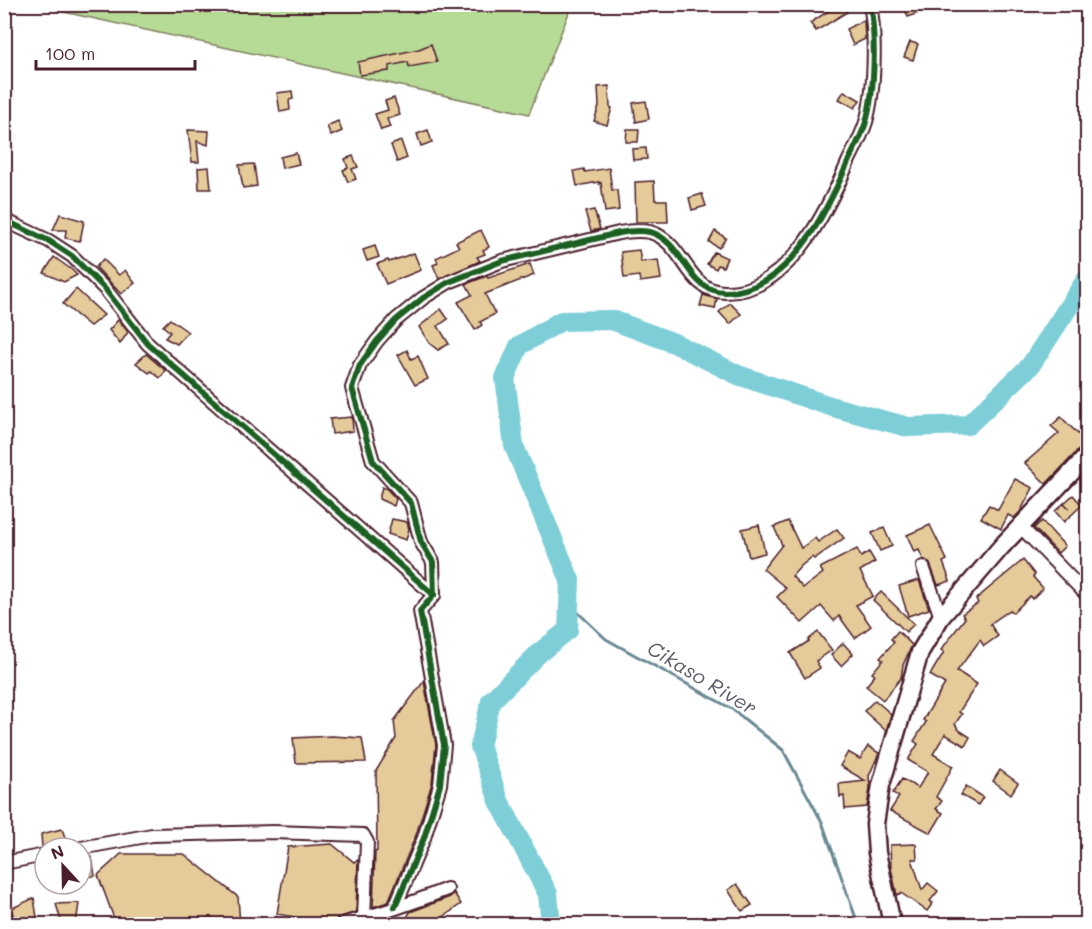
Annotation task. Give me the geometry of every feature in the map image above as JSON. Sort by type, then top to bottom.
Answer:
[{"type":"street","points":[[395,906],[424,838],[440,785],[444,745],[420,611],[434,595],[433,562],[421,542],[411,503],[374,463],[353,398],[352,388],[357,372],[377,341],[396,320],[423,298],[449,282],[474,271],[525,255],[619,232],[649,232],[660,236],[671,245],[694,278],[707,288],[724,292],[740,291],[757,285],[789,263],[803,248],[836,190],[866,122],[874,43],[870,4]]},
{"type":"street","points":[[4,220],[49,241],[72,256],[105,290],[148,344],[434,595]]},
{"type":"street","points":[[892,924],[877,853],[876,814],[881,785],[920,652],[941,617],[1020,526],[1088,455]]},
{"type":"street","points":[[1020,526],[1088,596]]},
{"type":"street","points":[[923,567],[941,617]]},
{"type":"street","points":[[93,846],[152,835],[273,832],[357,834],[366,838],[367,842],[364,918]]},
{"type":"street","points":[[4,863],[33,857]]},
{"type":"street","points":[[342,924],[395,906],[410,904],[447,889]]},
{"type":"green space","points":[[32,5],[572,5],[529,114]]},
{"type":"building","points":[[842,4],[847,12],[816,31],[810,23]]},
{"type":"building","points":[[903,4],[915,4],[918,13],[908,17]]},
{"type":"building","points":[[864,20],[865,39],[853,45],[846,29]]},
{"type":"building","points":[[910,42],[918,44],[913,60],[904,57]]},
{"type":"building","points":[[431,44],[437,62],[409,67],[408,62],[389,66],[389,71],[360,75],[358,62],[419,49]]},
{"type":"building","points":[[609,86],[610,107],[612,108],[607,125],[594,121],[599,106],[598,87]]},
{"type":"building","points":[[292,91],[293,99],[289,100],[290,110],[280,112],[277,93]]},
{"type":"building","points":[[844,91],[860,100],[855,108],[839,99]]},
{"type":"building","points":[[394,98],[400,115],[387,119],[390,127],[381,130],[375,114],[388,110],[385,101]]},
{"type":"building","points":[[646,101],[649,119],[636,122],[633,103]]},
{"type":"building","points":[[338,121],[342,131],[331,136],[327,126]]},
{"type":"building","points":[[627,129],[639,129],[638,142],[626,142]]},
{"type":"building","points":[[188,130],[209,131],[208,145],[197,141],[199,162],[192,162]]},
{"type":"building","points":[[428,130],[432,142],[421,146],[417,134]]},
{"type":"building","points":[[401,141],[407,158],[397,162],[391,145]]},
{"type":"building","points":[[646,148],[647,159],[633,160],[632,149]]},
{"type":"building","points":[[296,153],[299,164],[282,168],[280,157]]},
{"type":"building","points":[[353,156],[358,167],[352,169],[356,179],[348,182],[343,170],[348,168],[345,159]]},
{"type":"building","points":[[254,164],[257,186],[243,188],[239,165]]},
{"type":"building","points":[[209,167],[211,189],[199,189],[198,168]]},
{"type":"building","points":[[609,168],[612,190],[617,190],[619,210],[605,212],[601,183],[577,186],[574,171],[584,169],[585,172]]},
{"type":"building","points":[[654,181],[655,200],[667,200],[668,222],[636,222],[635,182]]},
{"type":"building","points":[[702,194],[706,206],[692,210],[689,198]]},
{"type":"building","points":[[594,210],[600,229],[591,231],[585,212]]},
{"type":"building","points":[[60,214],[84,221],[80,241],[65,238],[66,230],[53,230]]},
{"type":"building","points":[[481,230],[489,247],[483,250],[485,254],[477,257],[480,261],[439,279],[433,265],[438,263],[436,258],[459,247],[456,242]]},
{"type":"building","points":[[715,231],[726,238],[719,248],[709,242]]},
{"type":"building","points":[[375,246],[379,257],[367,261],[363,250]]},
{"type":"building","points":[[639,250],[641,262],[658,260],[661,279],[640,282],[639,276],[624,278],[621,252]]},
{"type":"building","points":[[714,252],[727,258],[723,267],[718,265],[716,269],[707,264]]},
{"type":"building","points":[[414,253],[421,270],[386,284],[377,264]]},
{"type":"building","points":[[54,257],[77,275],[64,282],[44,273]]},
{"type":"building","points":[[103,259],[119,275],[125,270],[135,283],[121,294],[96,267]]},
{"type":"building","points":[[530,264],[534,275],[485,294],[495,314],[480,322],[482,325],[475,330],[458,302],[472,295],[466,284]]},
{"type":"building","points":[[76,289],[104,315],[90,326],[63,304]]},
{"type":"building","points":[[703,295],[717,299],[715,309],[700,306]]},
{"type":"building","points":[[730,303],[741,314],[730,324],[719,312]]},
{"type":"building","points":[[441,309],[448,319],[438,326],[449,344],[438,350],[429,343],[419,327]]},
{"type":"building","points":[[170,319],[188,332],[177,344],[165,338],[170,332],[163,326]]},
{"type":"building","points":[[118,320],[128,332],[120,344],[109,330]]},
{"type":"building","points":[[407,350],[411,359],[418,356],[428,379],[415,385],[398,355]]},
{"type":"building","points":[[146,354],[166,371],[160,378],[136,363]]},
{"type":"building","points":[[352,417],[353,431],[332,434],[330,419]]},
{"type":"building","points":[[1061,417],[1086,442],[1046,484],[1025,463],[1059,433],[1051,426]]},
{"type":"building","points":[[1015,479],[1033,488],[1020,512],[1014,518],[1008,515],[1001,529],[981,518],[989,505],[998,510]]},
{"type":"building","points":[[382,487],[396,499],[394,506],[379,499]]},
{"type":"building","points":[[1073,495],[1082,505],[1064,522],[1055,511],[1063,504],[1069,508],[1064,503]]},
{"type":"building","points":[[392,519],[407,522],[409,529],[406,540],[388,534]]},
{"type":"building","points":[[788,521],[801,548],[815,538],[818,542],[837,529],[844,538],[814,559],[812,557],[792,576],[803,588],[823,573],[820,568],[857,549],[861,557],[869,552],[875,562],[860,571],[873,596],[856,605],[871,626],[855,638],[839,616],[834,621],[821,606],[802,623],[777,597],[786,588],[763,569],[782,545],[774,527]]},
{"type":"building","points":[[1042,521],[1065,546],[1058,553],[1034,528]]},
{"type":"building","points":[[759,525],[765,553],[749,557],[742,529]]},
{"type":"building","points":[[930,525],[947,560],[943,562],[950,581],[938,585],[930,564],[923,559],[919,550],[914,552],[907,535]]},
{"type":"building","points":[[884,528],[892,546],[880,551],[872,533]]},
{"type":"building","points":[[1023,560],[1043,588],[1032,599],[1030,596],[1013,613],[1010,610],[990,624],[998,636],[984,646],[980,640],[957,671],[977,684],[959,712],[962,714],[955,724],[959,730],[970,737],[965,746],[945,734],[933,754],[953,766],[936,797],[942,801],[936,809],[943,813],[931,833],[890,811],[899,797],[893,793],[902,779],[918,788],[928,772],[908,760],[918,744],[914,741],[926,722],[923,720],[945,684],[930,675],[944,652],[941,650],[965,618],[962,614],[978,603],[976,599]]},
{"type":"building","points":[[919,580],[929,609],[908,616],[899,586]]},
{"type":"building","points":[[881,592],[914,624],[906,632],[873,600]]},
{"type":"building","points":[[898,631],[912,645],[903,665],[901,678],[883,700],[866,686],[875,675],[872,673],[883,660],[880,658],[894,642],[891,639]]},
{"type":"building","points":[[818,632],[832,650],[816,661],[820,668],[805,678],[790,653],[809,641]]},
{"type":"building","points":[[843,643],[853,654],[841,666],[831,655]]},
{"type":"building","points":[[424,681],[436,745],[432,783],[416,835],[388,902],[373,907],[375,852],[377,851],[376,771],[396,738],[394,721]]},
{"type":"building","points":[[875,700],[891,714],[886,731],[864,711]]},
{"type":"building","points":[[332,736],[362,738],[366,762],[296,763],[293,738]]},
{"type":"building","points":[[868,746],[879,753],[869,776],[867,807],[845,809],[844,796],[840,797],[839,784],[866,781],[840,766],[848,752],[860,759]]},
{"type":"building","points":[[1000,770],[1018,783],[1011,794],[993,781]]},
{"type":"building","points":[[966,786],[983,797],[978,805],[961,795]]},
{"type":"building","points":[[62,829],[65,836],[41,836],[41,834]]},
{"type":"building","points":[[332,844],[354,862],[358,860],[356,912],[337,918],[334,924],[277,914],[288,847]]},
{"type":"building","points":[[916,844],[917,859],[912,859],[922,890],[928,883],[938,891],[930,901],[933,903],[927,911],[901,893],[897,895],[891,868],[890,845]]},
{"type":"building","points":[[121,854],[184,854],[238,897],[240,924],[116,924],[98,875]]},
{"type":"building","points":[[737,884],[752,905],[742,911],[728,890]]},
{"type":"building","points":[[454,893],[461,904],[442,918],[443,924],[403,924],[410,912],[450,897]]},
{"type":"building","points":[[34,898],[38,924],[18,924],[10,909]]},
{"type":"building","points":[[79,903],[76,924],[62,924],[56,904]]},
{"type":"waterway","points":[[551,924],[548,894],[499,801],[480,746],[491,701],[539,653],[568,630],[570,580],[514,446],[505,378],[519,346],[561,321],[612,320],[674,343],[738,375],[833,407],[908,427],[968,425],[1030,366],[1088,277]]},
{"type":"waterway","name":"Cikaso River","points":[[569,604],[606,639],[732,709],[783,750],[822,822],[858,924]]},
{"type":"cycle path","points":[[395,907],[424,838],[440,785],[444,745],[420,611],[434,595],[433,562],[421,542],[411,503],[373,461],[352,388],[360,365],[396,320],[423,298],[449,282],[502,261],[619,233],[646,231],[662,237],[693,276],[712,290],[725,292],[748,289],[768,279],[787,264],[817,224],[864,127],[869,109],[874,63],[870,4]]},
{"type":"cycle path","points":[[4,220],[49,241],[72,256],[105,289],[148,344],[434,595]]}]
